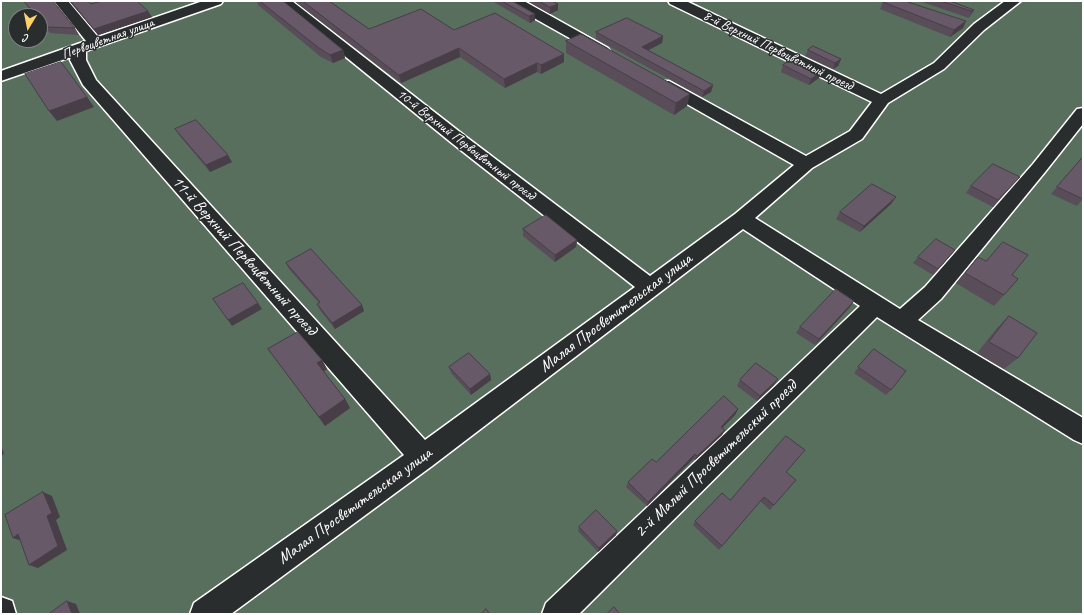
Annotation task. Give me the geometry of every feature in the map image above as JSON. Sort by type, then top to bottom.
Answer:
[{"type":"lane","points":[[61,1],[87,46]]},
{"type":"lane","name":"Первоцветная улица","points":[[1,76],[216,1]]},
{"type":"lane","name":"10-й Верхний Первоцветный проезд","points":[[284,1],[459,140],[650,287]]},
{"type":"lane","points":[[514,1],[618,59]]},
{"type":"lane","name":"8-й Верхний Первоцветный проезд","points":[[675,1],[882,100]]},
{"type":"lane","name":"Малая Просветительская улица","points":[[205,614],[423,457],[742,219],[806,164],[856,135],[882,100],[939,66],[971,25],[1014,1]]},
{"type":"lane","name":"11-й Верхний Первоцветный проезд","points":[[87,46],[78,60],[89,82],[423,457]]},
{"type":"lane","points":[[653,79],[806,164]]},
{"type":"lane","points":[[901,321],[933,293],[1025,185],[1083,113]]},
{"type":"lane","points":[[742,219],[875,305],[1083,432]]},
{"type":"lane","name":"2-й Малый Просветительский проезд","points":[[556,614],[875,305]]},
{"type":"green space","points":[[1,1],[1083,1],[1083,614],[1,614]]},
{"type":"building","points":[[24,1],[53,1],[75,28],[48,27],[48,8],[30,8]]},
{"type":"building","points":[[71,1],[88,1],[91,4],[102,1],[137,1],[148,11],[94,29]]},
{"type":"building","points":[[260,1],[283,1],[343,50],[330,55]]},
{"type":"building","points":[[303,1],[329,1],[369,29],[421,9],[454,30],[495,13],[564,54],[541,65],[537,63],[504,79],[459,48],[399,75]]},
{"type":"building","points":[[502,1],[512,1],[535,14],[529,16]]},
{"type":"building","points":[[539,1],[552,1],[558,4],[550,7]]},
{"type":"building","points":[[905,1],[966,21],[954,30],[883,2]]},
{"type":"building","points":[[941,1],[950,1],[974,10],[972,11]]},
{"type":"building","points":[[627,18],[663,36],[642,47],[713,85],[704,91],[596,32]]},
{"type":"building","points":[[581,34],[690,94],[676,103],[566,41]]},
{"type":"building","points":[[813,46],[841,59],[835,63],[808,50]]},
{"type":"building","points":[[794,58],[822,71],[811,79],[783,65]]},
{"type":"building","points":[[61,62],[87,97],[49,111],[25,74]]},
{"type":"building","points":[[196,120],[228,155],[206,165],[175,129]]},
{"type":"building","points":[[1083,157],[1083,199],[1057,187]]},
{"type":"building","points":[[993,164],[1020,177],[998,200],[971,186]]},
{"type":"building","points":[[872,184],[896,197],[864,226],[840,212]]},
{"type":"building","points":[[546,215],[577,240],[555,255],[523,229]]},
{"type":"building","points":[[936,239],[955,250],[938,269],[918,257]]},
{"type":"building","points":[[1003,242],[1028,255],[1012,275],[1018,279],[1004,295],[965,273],[978,257],[986,261]]},
{"type":"building","points":[[311,249],[362,305],[332,323],[317,304],[320,302],[286,263]]},
{"type":"building","points":[[243,283],[258,303],[228,320],[213,299]]},
{"type":"building","points":[[836,289],[854,301],[819,339],[800,327]]},
{"type":"building","points":[[1009,316],[1037,333],[1018,358],[989,342]]},
{"type":"building","points":[[298,332],[322,360],[317,363],[345,399],[319,417],[268,349]]},
{"type":"building","points":[[874,349],[906,371],[891,390],[858,367]]},
{"type":"building","points":[[469,353],[490,374],[470,389],[449,367]]},
{"type":"building","points":[[756,363],[778,379],[760,396],[740,380]]},
{"type":"building","points":[[724,396],[738,409],[721,427],[725,430],[697,456],[695,454],[648,502],[628,482],[652,459],[656,462]]},
{"type":"building","points":[[786,436],[805,450],[786,472],[796,480],[774,505],[764,497],[722,546],[695,521],[722,493],[730,500]]},
{"type":"building","points":[[43,492],[52,513],[47,516],[58,546],[29,565],[18,534],[13,538],[5,515]]},
{"type":"building","points":[[596,510],[617,531],[599,548],[579,527]]},
{"type":"building","points":[[67,601],[72,614],[49,614]]},
{"type":"building","points":[[614,607],[620,614],[607,614]]},
{"type":"building","points":[[486,609],[490,614],[481,614]]}]
